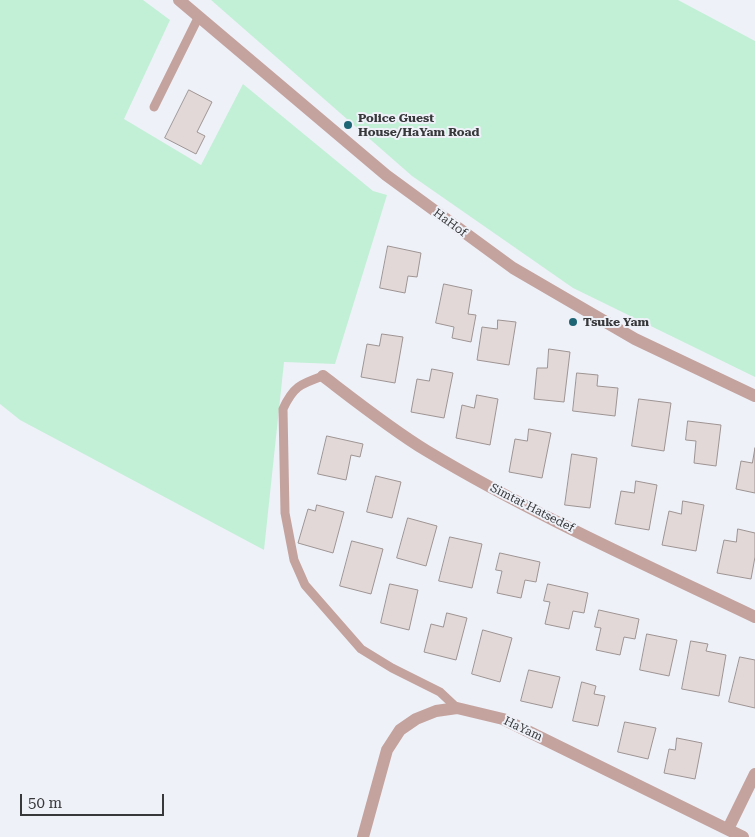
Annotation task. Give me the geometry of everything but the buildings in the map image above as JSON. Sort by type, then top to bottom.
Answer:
[{"type":"street","name":"HaHof","points":[[180,0],[386,175],[513,268],[635,340],[755,396]]},
{"type":"street","name":"Simtat Hatsedef","points":[[323,376],[426,450],[495,490],[606,547],[755,616]]},
{"type":"street","name":"HaYam","points":[[363,837],[387,750],[400,730],[416,719],[436,711],[457,708],[503,719],[744,837]]},
{"type":"street","points":[[728,829],[755,774]]},
{"type":"lane","points":[[154,107],[199,16]]},
{"type":"lane","points":[[323,376],[300,384],[289,395],[283,409],[285,513],[294,560],[304,585],[362,649],[392,668],[440,692],[457,708]]},
{"type":"green space","points":[[0,0],[143,0],[170,20],[124,119],[201,165],[243,84],[373,191],[387,195],[335,364],[284,362],[264,550],[20,420],[0,404]]},
{"type":"green space","points":[[211,0],[678,0],[755,41],[755,377],[573,288],[412,176]]},
{"type":"place","name":"Police Guest House/HaYam Road","points":[[348,125]]},
{"type":"place","name":"Tsuke Yam","points":[[573,322]]}]
